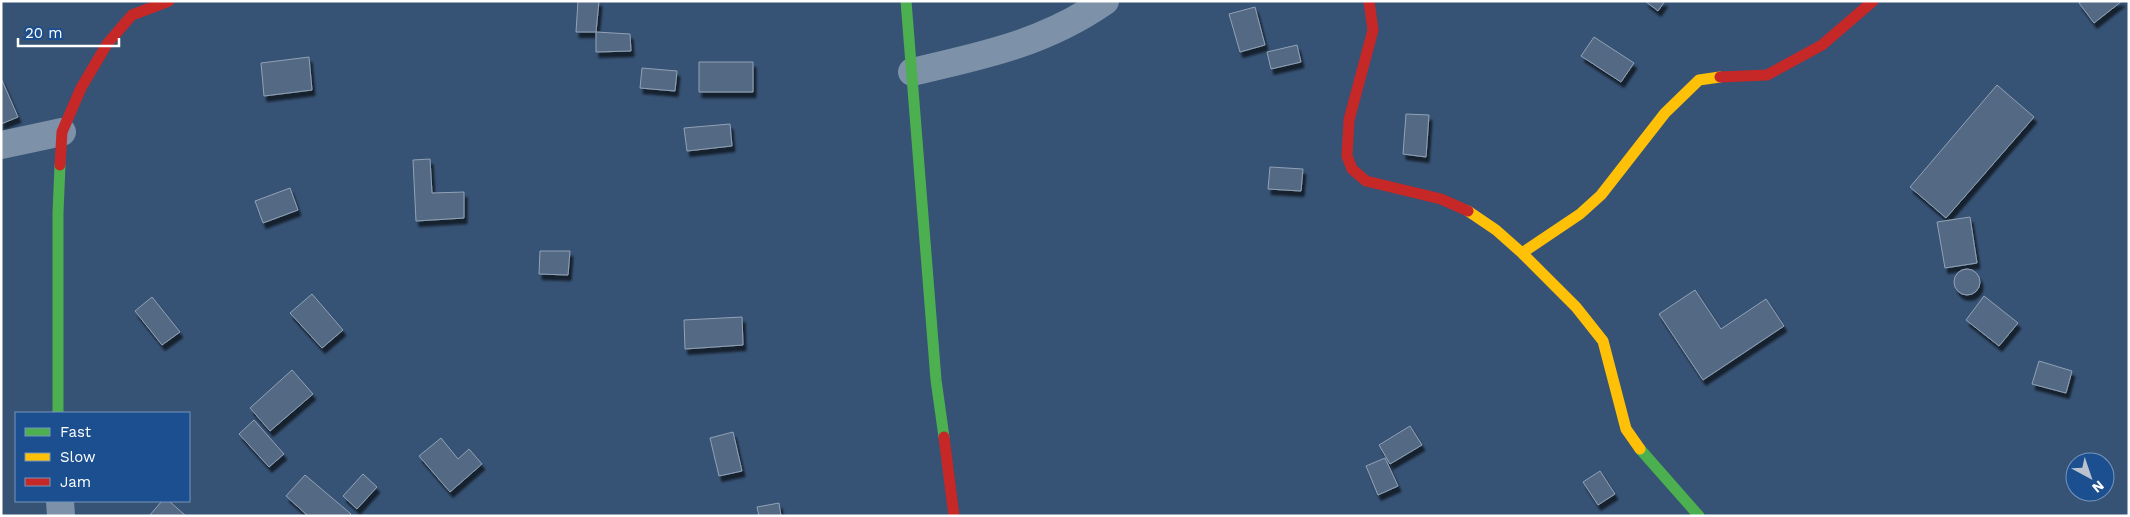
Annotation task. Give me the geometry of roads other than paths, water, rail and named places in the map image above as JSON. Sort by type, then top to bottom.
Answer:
[{"type":"street","points":[[58,412],[58,213],[62,132],[81,88],[107,44],[132,14],[169,1]]},
{"type":"street","points":[[906,1],[936,380],[954,516]]},
{"type":"street","points":[[912,72],[994,53],[1030,41],[1078,20],[1105,1]]},
{"type":"street","points":[[1369,1],[1373,30],[1348,120],[1347,156],[1352,169],[1366,181],[1441,200],[1468,211],[1496,230],[1522,253],[1576,307],[1603,341],[1626,429],[1634,443],[1699,516]]},
{"type":"street","points":[[1522,253],[1580,214],[1601,196],[1665,114],[1700,80],[1710,77],[1738,78],[1767,75],[1822,44],[1873,1]]},
{"type":"street","points":[[1,145],[62,132]]},
{"type":"street","points":[[60,502],[61,516]]}]
